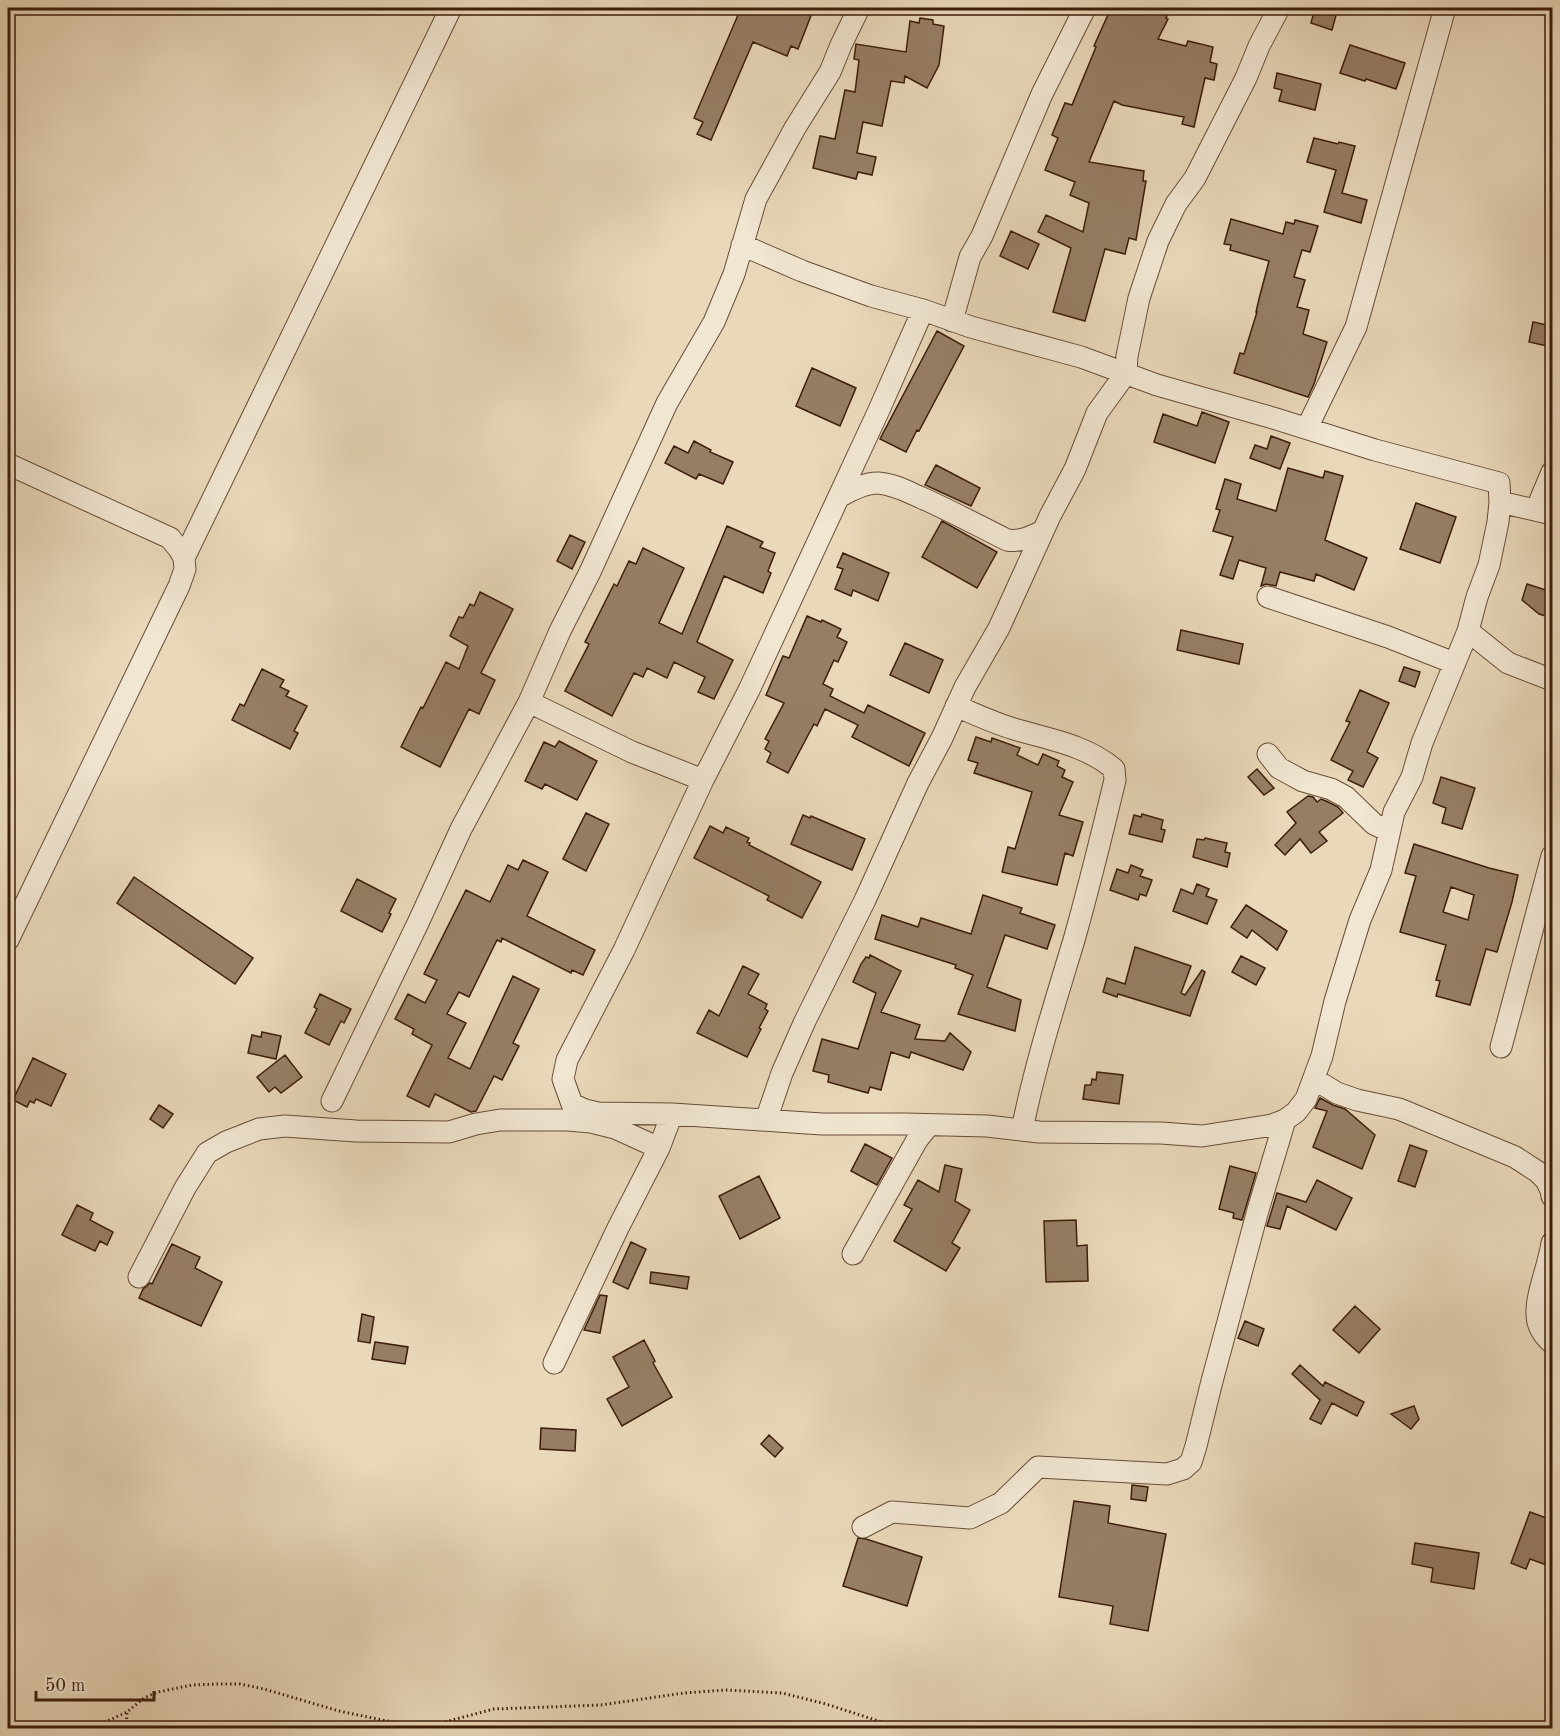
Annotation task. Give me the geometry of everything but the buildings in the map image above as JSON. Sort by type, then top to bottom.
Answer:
[{"type":"street","points":[[184,558],[451,8]]},
{"type":"street","points":[[332,1101],[461,828],[529,702],[667,403],[714,321],[734,274],[752,209],[761,188],[830,72],[859,8]]},
{"type":"street","points":[[952,321],[970,257],[982,236],[1042,94],[1085,8]]},
{"type":"street","points":[[766,1120],[805,1021],[865,900],[918,783],[965,687],[999,628],[1043,531],[1075,470],[1097,413],[1126,373],[1127,356],[1139,298],[1158,242],[1176,204],[1195,178],[1279,8]]},
{"type":"street","points":[[1307,428],[1356,327],[1445,8]]},
{"type":"street","points":[[742,245],[802,271],[871,296],[922,310],[952,321],[1081,357],[1157,385],[1376,450],[1499,483],[1498,522],[1489,566],[1477,597],[1468,631],[1422,743],[1412,777],[1395,812],[1381,870],[1360,920],[1314,1079],[1306,1099],[1296,1112],[1285,1120],[1272,1125],[1202,1136],[1161,1133],[1039,1132],[987,1126],[822,1124],[672,1114],[598,1113],[572,1104],[563,1079],[567,1060],[624,950],[703,780],[749,690],[879,410],[922,310]]},
{"type":"street","points":[[8,464],[170,538],[184,558],[185,569],[8,940]]},
{"type":"street","points":[[1500,502],[1544,512],[1552,472]]},
{"type":"street","points":[[838,497],[865,485],[877,483],[893,485],[1007,540],[1026,539],[1043,531]]},
{"type":"street","points":[[1268,597],[1388,637],[1454,663]]},
{"type":"street","points":[[1468,631],[1508,663],[1552,680]]},
{"type":"street","points":[[529,702],[632,752],[703,780]]},
{"type":"street","points":[[957,706],[1011,728],[1071,744],[1114,769],[1115,780],[1097,856],[1048,1022],[1022,1130]]},
{"type":"street","points":[[1268,754],[1280,768],[1290,774],[1346,797],[1374,824],[1389,831]]},
{"type":"street","points":[[1501,1047],[1552,856]]},
{"type":"street","points":[[1314,1079],[1337,1093],[1399,1109],[1515,1157],[1538,1172],[1551,1190],[1552,1196]]},
{"type":"street","points":[[554,1363],[659,1148],[672,1114]]},
{"type":"street","points":[[139,1276],[185,1188],[207,1153],[226,1142],[259,1129],[285,1126],[356,1131],[449,1132],[500,1120],[568,1120],[591,1122],[615,1128],[659,1148]]},
{"type":"street","points":[[863,1527],[892,1512],[970,1518],[1001,1503],[1038,1467],[1167,1474],[1183,1470],[1191,1462],[1196,1446],[1252,1232],[1285,1120]]},
{"type":"street","points":[[853,1254],[916,1140],[929,1125]]},
{"type":"street","points":[[1552,1243],[1538,1302],[1537,1316],[1542,1332],[1552,1343]]},
{"type":"path","points":[[92,1728],[127,1712],[144,1698],[170,1688],[240,1684],[339,1711],[423,1726],[494,1709],[601,1705],[726,1689],[782,1693],[900,1728]]},
{"type":"path","points":[[126,1728],[127,1712]]}]
